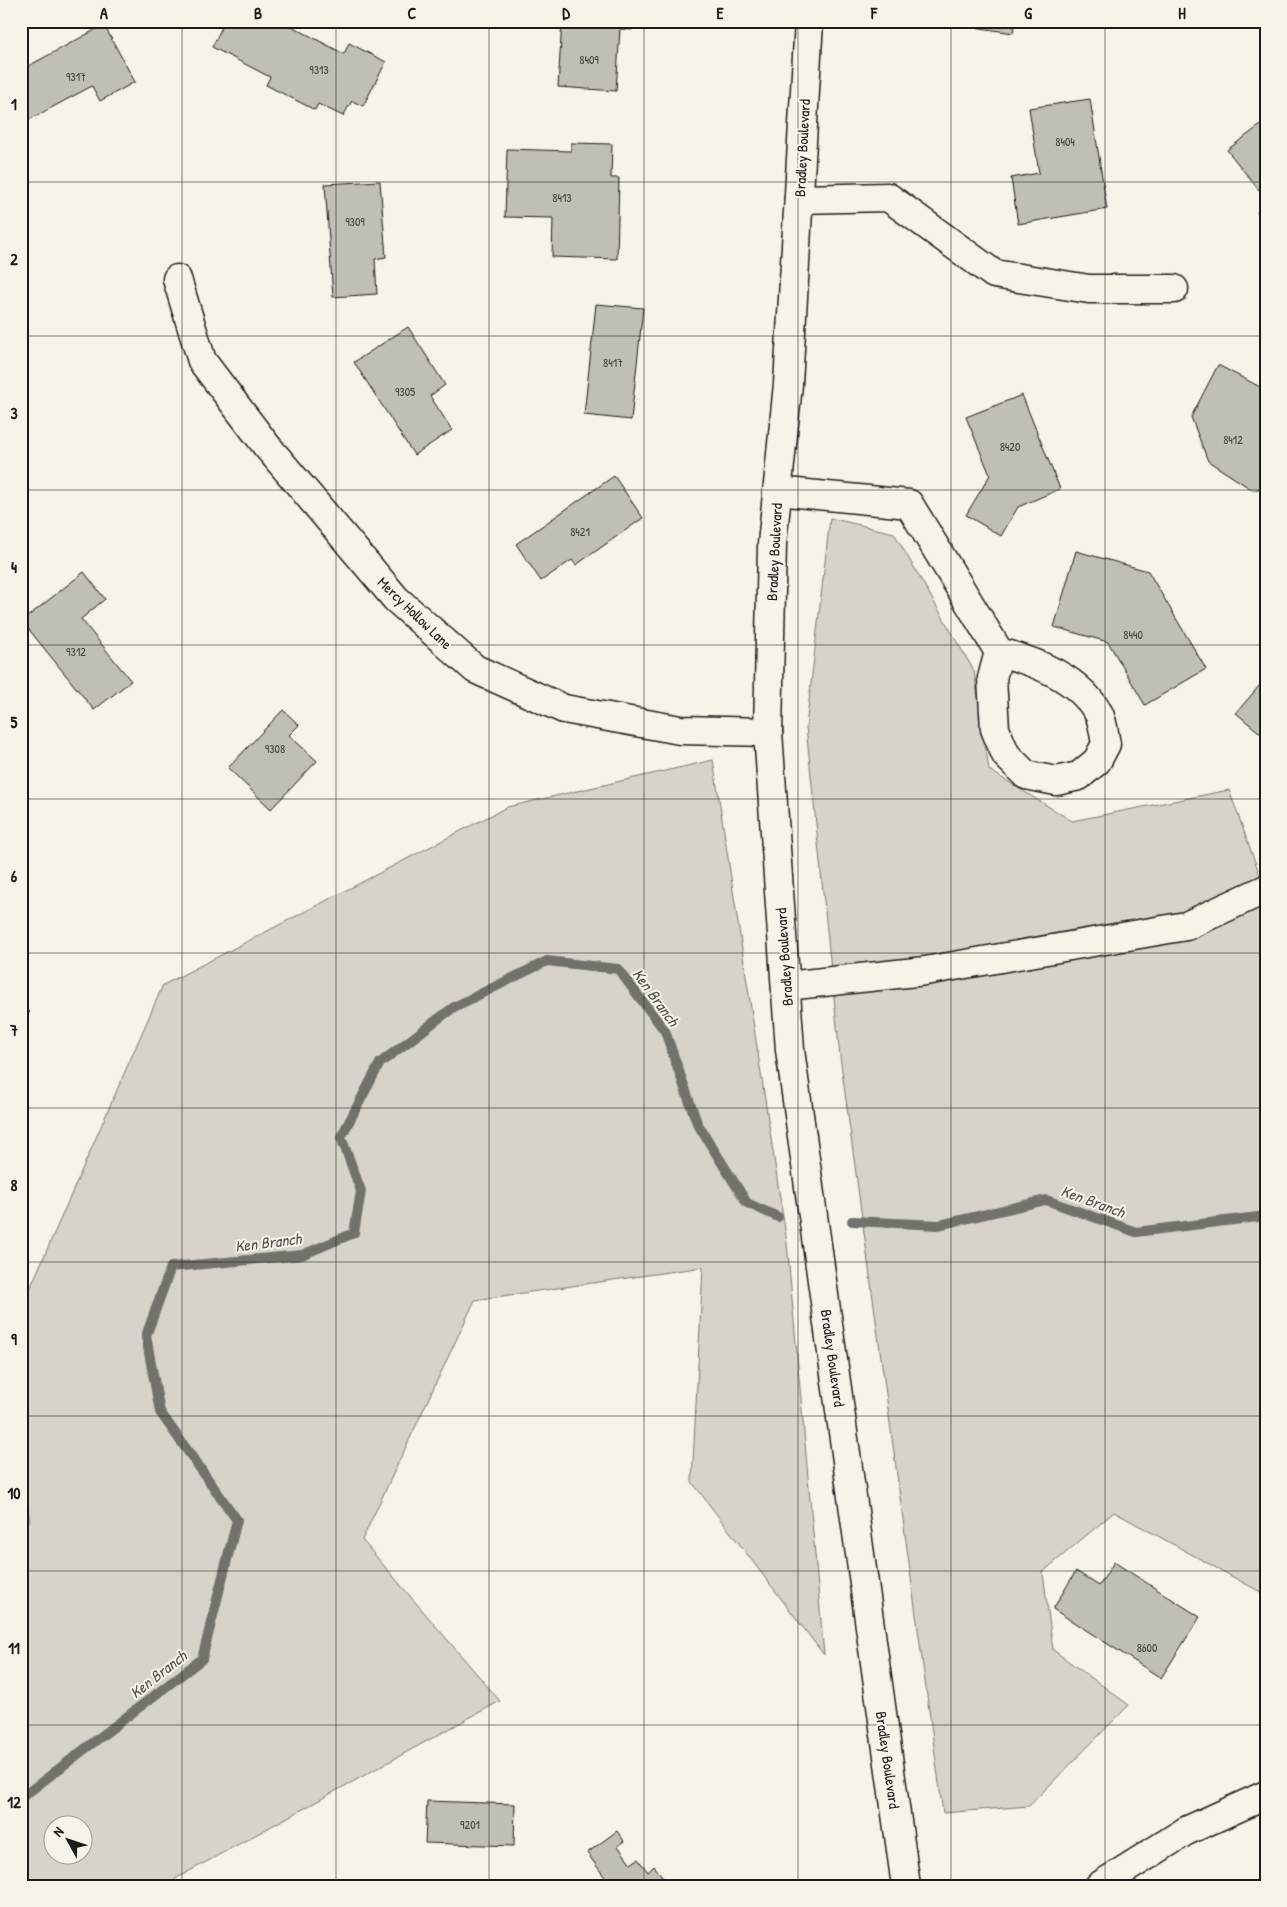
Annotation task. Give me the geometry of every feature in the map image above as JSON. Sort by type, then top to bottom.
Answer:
[{"type":"main road","name":"Bradley Boulevard","points":[[809,21],[788,384],[772,544],[768,732],[794,1079],[906,1886]]},
{"type":"main road","points":[[799,200],[888,197],[994,274],[1088,289],[1174,289]]},
{"type":"main road","name":"Mercy Hollow Lane","points":[[176,279],[202,361],[266,445],[396,599],[475,669],[564,709],[680,730],[768,732]]},
{"type":"main road","points":[[777,491],[909,504],[999,652],[1031,660],[1064,678],[1082,690],[1100,715],[1106,744],[1096,761],[1079,776],[1056,781],[1026,775],[1006,755],[996,729],[993,704],[992,678],[999,652]]},
{"type":"main road","points":[[786,986],[925,971],[1186,926],[1266,889]]},
{"type":"main road","points":[[1099,1886],[1186,1831],[1266,1795]]},
{"type":"shaded area","points":[[830,518],[894,533],[974,671],[989,770],[1072,821],[1229,790],[1266,892],[1266,1595],[1114,1512],[1043,1572],[1053,1650],[1129,1705],[1029,1806],[943,1813],[840,1056],[806,727]]},
{"type":"shaded area","points":[[713,760],[787,1243],[824,1655],[692,1482],[703,1267],[475,1300],[362,1540],[500,1701],[175,1879],[174,1886],[21,1886],[21,1528],[30,1521],[21,1465],[21,1309],[163,985],[507,807]]},
{"type":"building","points":[[225,21],[282,21],[344,54],[349,43],[386,62],[363,106],[352,101],[343,116],[318,104],[315,110],[266,85],[270,77],[212,47]]},
{"type":"building","points":[[562,21],[632,21],[632,30],[620,29],[616,91],[558,87]]},
{"type":"building","points":[[975,21],[1015,21],[1013,33],[974,27]]},
{"type":"building","points":[[104,25],[135,82],[100,101],[92,86],[21,124],[21,70]]},
{"type":"building","points":[[1090,99],[1107,209],[1018,224],[1011,178],[1039,173],[1029,108]]},
{"type":"building","points":[[1266,121],[1266,199],[1227,150]]},
{"type":"building","points":[[571,143],[612,144],[611,178],[619,178],[617,259],[552,257],[553,218],[505,217],[507,149],[571,151]]},
{"type":"building","points":[[380,181],[386,257],[375,259],[377,294],[333,297],[325,184]]},
{"type":"building","points":[[1266,204],[1266,223],[1257,212]]},
{"type":"building","points":[[596,304],[643,308],[631,420],[584,415]]},
{"type":"building","points":[[408,327],[445,385],[430,396],[452,430],[414,455],[354,362]]},
{"type":"building","points":[[1218,365],[1266,390],[1266,485],[1254,491],[1208,461],[1191,417]]},
{"type":"building","points":[[1022,395],[1060,489],[1018,507],[1001,536],[966,515],[990,475],[966,417]]},
{"type":"building","points":[[614,476],[643,518],[576,565],[572,560],[541,581],[516,544]]},
{"type":"building","points":[[1076,551],[1148,571],[1206,669],[1145,705],[1108,642],[1054,627]]},
{"type":"building","points":[[84,572],[105,599],[81,619],[131,681],[94,710],[22,621]]},
{"type":"building","points":[[1266,678],[1266,738],[1236,713]]},
{"type":"building","points":[[283,710],[299,725],[289,735],[317,761],[271,809],[228,768]]},
{"type":"building","points":[[21,1004],[30,1012],[21,1020]]},
{"type":"building","points":[[1114,1562],[1200,1617],[1161,1678],[1053,1609],[1076,1571],[1099,1586]]},
{"type":"building","points":[[427,1801],[515,1804],[514,1846],[425,1843]]},
{"type":"building","points":[[617,1831],[624,1841],[618,1846],[631,1864],[638,1859],[648,1872],[654,1866],[667,1882],[663,1886],[604,1886],[603,1884],[607,1880],[587,1853]]},
{"type":"waterway","name":"Ken Branch","points":[[21,1798],[202,1659],[237,1520],[160,1412],[146,1336],[171,1267],[302,1255],[354,1233],[361,1191],[341,1137],[380,1063],[454,1007],[547,961],[618,969],[665,1031],[697,1123],[747,1203],[778,1217]]},
{"type":"waterway","name":"Ken Branch","points":[[852,1221],[939,1225],[1046,1200],[1136,1232],[1266,1216]]}]
